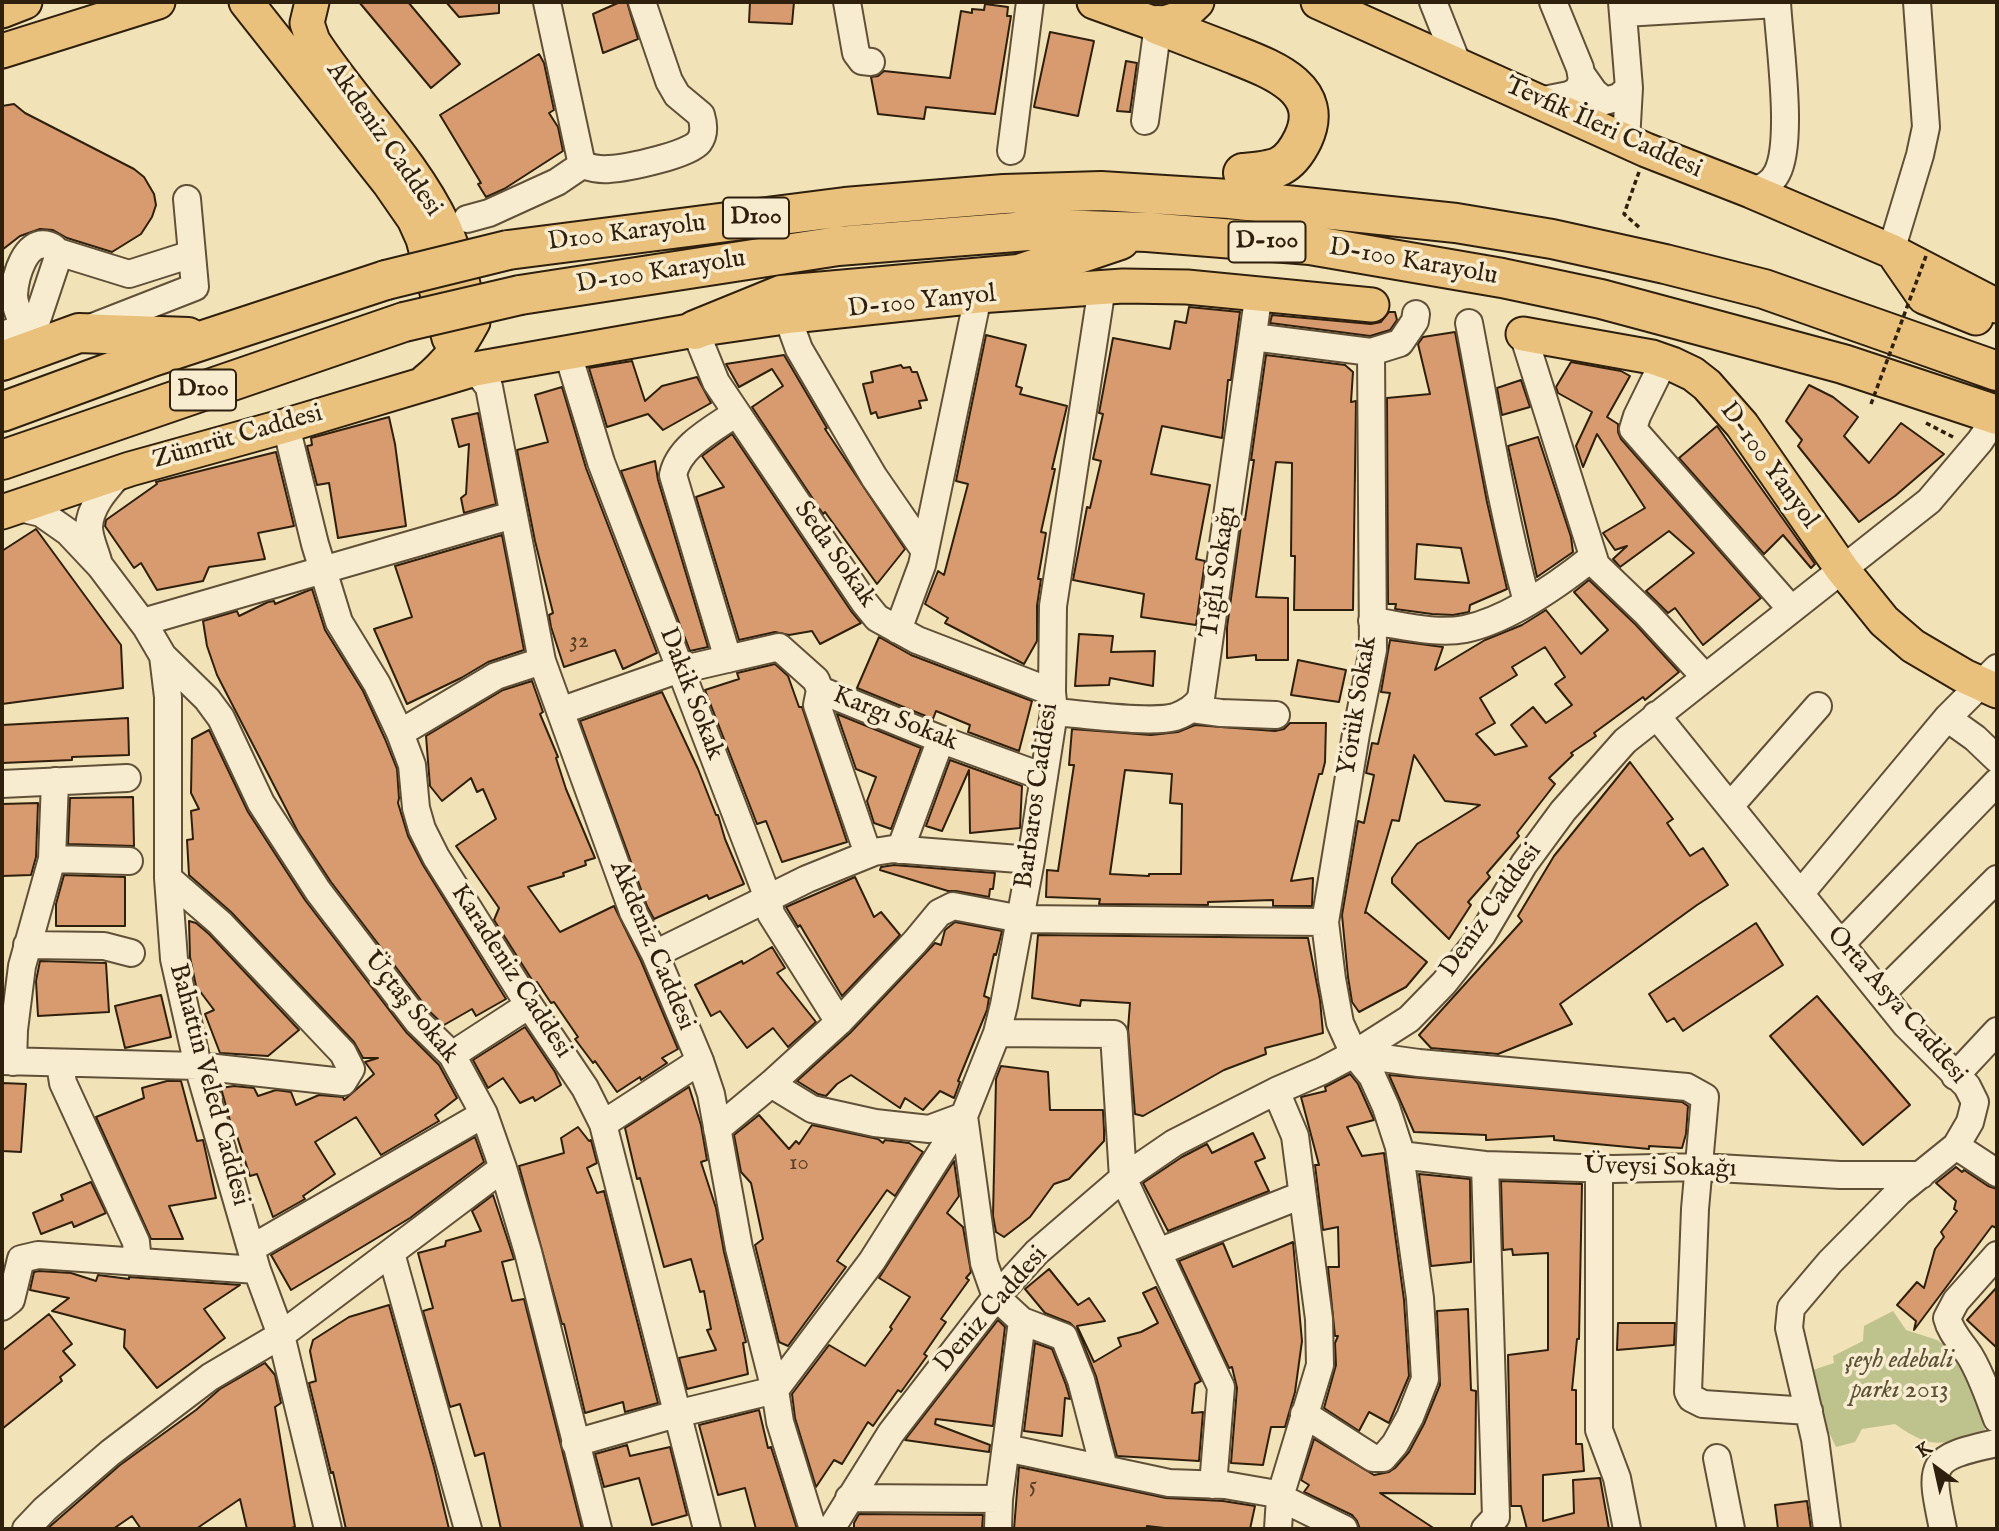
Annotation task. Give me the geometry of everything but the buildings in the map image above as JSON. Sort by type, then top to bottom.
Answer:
[{"type":"highway","points":[[1004,194],[1075,176],[1103,173],[1243,173],[1272,170],[1292,159],[1306,133],[1309,118],[1303,96],[1280,74],[1158,25]]},
{"type":"highway","points":[[1243,173],[1273,177],[1298,185],[1360,211]]},
{"type":"highway","name":"D100 Karayolu","points":[[4,410],[386,280],[508,250],[845,207],[1004,194],[1101,191],[1360,211]]},
{"type":"highway","name":"D-100 Karayolu","points":[[1360,211],[1457,223],[1552,239],[1665,264],[1764,289],[1997,371]]},
{"type":"highway","name":"D-100 Karayolu","points":[[520,295],[838,246],[1053,229],[1147,232],[1310,245],[1601,299],[1843,364],[1997,415]]},
{"type":"highway","points":[[695,330],[781,295],[1019,274],[1147,232]]},
{"type":"highway","name":"D100","points":[[2,460],[404,323],[520,295]]},
{"type":"highway","points":[[15,344],[79,333],[211,338]]},
{"type":"main road","points":[[2,10],[25,2]]},
{"type":"main road","points":[[2,51],[158,2]]},
{"type":"main road","points":[[246,2],[389,183],[414,219],[423,239],[448,337],[467,359]]},
{"type":"main road","name":"Akdeniz Caddesi","points":[[312,2],[307,23],[313,41],[426,194],[452,248],[473,322],[467,359],[441,369],[421,385]]},
{"type":"main road","points":[[1094,2],[1158,25],[1180,18],[1197,2]]},
{"type":"main road","name":"Tevfik İleri Caddesi","points":[[1318,2],[1626,142],[1751,191],[1891,251],[1997,306]]},
{"type":"main road","points":[[1891,251],[1924,297],[1997,326]]},
{"type":"main road","name":"D-100 Yanyol","points":[[467,359],[568,354],[695,330],[792,316],[978,296],[1102,287],[1186,286],[1371,305]]},
{"type":"main road","name":"D-100 Yanyol","points":[[1523,334],[1539,324],[1559,325],[1645,343],[1679,355],[1713,376],[1747,408],[1848,565]]},
{"type":"main road","name":"D-100 Yanyol","points":[[1523,334],[1664,361],[1693,374],[1742,425],[1848,565],[1906,621],[1994,678]]},
{"type":"main road","name":"Zümrüt Caddesi","points":[[9,510],[121,472],[421,385]]},
{"type":"street","points":[[547,2],[582,165]]},
{"type":"street","points":[[467,219],[489,213],[557,182],[582,165],[615,169],[670,156],[694,147],[702,135],[703,122],[698,111],[677,95],[669,80],[642,2]]},
{"type":"street","points":[[846,2],[856,54],[862,61],[871,62]]},
{"type":"street","points":[[1011,151],[1030,2]]},
{"type":"street","points":[[1433,2],[1458,65]]},
{"type":"street","points":[[1553,2],[1582,75],[1594,92],[1605,101],[1619,97],[1629,88]]},
{"type":"street","points":[[1891,251],[1926,127],[1917,2]]},
{"type":"street","points":[[1626,142],[1629,88],[1623,7],[1777,3],[1784,125],[1783,156],[1773,180],[1751,191]]},
{"type":"street","points":[[1145,121],[1158,25]]},
{"type":"street","points":[[1539,101],[1569,95],[1578,90],[1582,75]]},
{"type":"street","points":[[79,333],[195,287],[187,199]]},
{"type":"street","points":[[15,344],[14,297],[21,266],[31,248],[39,244],[53,246],[58,252],[129,274],[192,254]]},
{"type":"street","name":"Barbaros Caddesi","points":[[996,1297],[984,1263],[964,1116],[997,1033],[1031,860],[1053,702],[1053,606],[1057,572],[1102,287]]},
{"type":"street","name":"Tığlı Sokağı","points":[[1192,709],[1198,704],[1204,690],[1259,292]]},
{"type":"street","points":[[898,630],[922,565],[978,296]]},
{"type":"street","points":[[1253,337],[1371,352],[1400,343],[1415,321],[1416,314]]},
{"type":"street","points":[[792,316],[791,327],[799,349],[874,477],[925,551]]},
{"type":"street","points":[[1469,323],[1493,449],[1527,602]]},
{"type":"street","name":"Seda Sokak","points":[[695,330],[716,382],[877,618],[1053,702]]},
{"type":"street","points":[[1523,334],[1596,565],[1647,614],[1705,677]]},
{"type":"street","name":"Yörük Sokak","points":[[1304,1413],[1373,1458],[1383,1458],[1395,1444],[1410,1417],[1424,1379],[1423,1323],[1400,1155],[1386,1107],[1372,1076],[1354,1054],[1340,1023],[1325,922],[1327,897],[1373,650],[1371,352]]},
{"type":"street","name":"Dakik Sokak","points":[[568,354],[601,462],[768,898],[771,914],[839,1022]]},
{"type":"street","name":"Akdeniz Caddesi","points":[[467,359],[489,387],[542,661],[633,912],[655,954],[711,1094],[739,1248],[775,1390],[780,1422],[813,1529]]},
{"type":"street","points":[[1664,361],[1633,429],[1791,609]]},
{"type":"street","points":[[728,659],[673,475],[676,462],[690,446],[736,413]]},
{"type":"street","name":"Deniz Caddesi","points":[[831,1529],[891,1433],[996,1297],[1037,1252],[1123,1178],[1174,1143],[1354,1054],[1409,1019],[1444,983],[1482,935],[1524,864],[1563,811],[1625,741],[1929,501],[1975,447],[1997,415]]},
{"type":"street","name":"Karadeniz Caddesi","points":[[286,426],[339,622],[377,684],[400,733],[412,765],[416,808],[422,829],[529,1005],[585,1088],[603,1124],[706,1529]]},
{"type":"street","points":[[100,566],[89,527],[100,497],[121,472]]},
{"type":"street","points":[[9,510],[41,513],[55,520],[100,566]]},
{"type":"street","points":[[142,622],[513,515]]},
{"type":"street","points":[[1372,621],[1437,630],[1464,629],[1527,602],[1564,580],[1593,557]]},
{"type":"street","name":"Bahattin Veled Caddesi","points":[[100,566],[142,622],[163,656],[168,697],[168,878],[174,959],[198,1066],[254,1259],[281,1335],[328,1529]]},
{"type":"street","name":"Kargı Sokak","points":[[560,711],[680,670],[779,647],[816,680],[820,690],[1044,777]]},
{"type":"street","name":"Üçtaş Sokak","points":[[163,656],[207,699],[221,718],[261,803],[318,891],[418,1022],[452,1055],[484,1114],[528,1252],[598,1529]]},
{"type":"street","points":[[400,733],[496,676],[542,661]]},
{"type":"street","points":[[1800,894],[1947,718],[1994,678]]},
{"type":"street","points":[[820,690],[817,705],[868,854]]},
{"type":"street","points":[[1053,702],[1132,718],[1169,718],[1192,709],[1276,715]]},
{"type":"street","points":[[1730,806],[1818,706]]},
{"type":"street","name":"Orta Asya Caddesi","points":[[1656,715],[1906,1025],[1967,1086],[1975,1102],[1970,1122],[1956,1146],[1899,1192],[1867,1223],[1791,1308],[1788,1328],[1809,1411],[1827,1529]]},
{"type":"street","points":[[1947,718],[1975,738],[1997,759]]},
{"type":"street","points":[[900,850],[941,739]]},
{"type":"street","points":[[2,784],[127,778]]},
{"type":"street","points":[[55,781],[52,859],[27,944],[8,1062],[198,1066],[343,1082],[351,1069],[344,1053],[220,923],[168,878]]},
{"type":"street","points":[[1841,944],[1997,782]]},
{"type":"street","points":[[655,954],[807,879],[868,854],[900,850],[1031,860]]},
{"type":"street","points":[[52,859],[130,861]]},
{"type":"street","points":[[1881,994],[1997,879]]},
{"type":"street","points":[[717,1129],[839,1022],[939,913],[953,906],[1021,919],[1325,922]]},
{"type":"street","points":[[27,944],[104,946],[131,953]]},
{"type":"street","points":[[452,1055],[529,1005]]},
{"type":"street","points":[[1955,1076],[1997,1031]]},
{"type":"street","points":[[997,1033],[1114,1034],[1123,1178],[1221,1387],[1213,1485]]},
{"type":"street","points":[[1354,1054],[1419,1063],[1687,1087],[1705,1097],[1695,1209],[1688,1392],[1691,1398],[1703,1404],[1809,1411]]},
{"type":"street","points":[[603,1124],[700,1061]]},
{"type":"street","points":[[60,1064],[63,1083],[136,1242],[138,1262]]},
{"type":"street","points":[[771,1084],[811,1109],[875,1123],[929,1129],[964,1116]]},
{"type":"street","points":[[1276,1091],[1295,1136],[1320,1319],[1320,1365],[1280,1497],[1278,1529]]},
{"type":"street","points":[[2,1307],[11,1300],[20,1259],[38,1255],[138,1262],[254,1259],[484,1114]]},
{"type":"street","points":[[575,1443],[676,1414],[775,1390],[872,1261],[964,1116]]},
{"type":"street","points":[[1956,1146],[1997,1173]]},
{"type":"street","name":"Üveysi Sokağı","points":[[1400,1155],[1486,1165],[1700,1167],[1840,1175],[1921,1175]]},
{"type":"street","points":[[1485,1529],[1496,1517],[1486,1165]]},
{"type":"street","points":[[26,1529],[110,1453],[210,1377],[281,1335],[503,1168]]},
{"type":"street","points":[[1599,1168],[1599,1430],[1616,1478],[1627,1529]]},
{"type":"street","points":[[1158,1252],[1302,1195]]},
{"type":"street","points":[[391,1253],[468,1529]]},
{"type":"street","points":[[1997,1255],[1956,1301],[1947,1318],[1950,1331],[1970,1356],[1981,1378],[1997,1419]]},
{"type":"street","points":[[996,1297],[1023,1321],[1064,1337],[1081,1380],[1104,1468]]},
{"type":"street","points":[[998,1529],[999,1499],[1023,1321]]},
{"type":"street","points":[[1943,1529],[1934,1486],[1935,1469],[1945,1458],[1997,1443]]},
{"type":"street","points":[[1006,1448],[1169,1483],[1213,1485],[1271,1493],[1344,1529]]},
{"type":"street","points":[[1717,1458],[1731,1529]]},
{"type":"street","points":[[849,1498],[999,1499]]},
{"type":"path","points":[[1871,404],[1926,256]]},
{"type":"path","points":[[1917,419],[1975,447]]},
{"type":"green space","name":"şeyh edebali parkı 2013","points":[[1893,1311],[1906,1330],[1937,1340],[1962,1357],[1978,1399],[1985,1430],[1938,1443],[1919,1438],[1895,1424],[1862,1429],[1855,1442],[1836,1447],[1815,1404],[1807,1372],[1834,1363],[1833,1356],[1863,1341],[1864,1326]]}]
